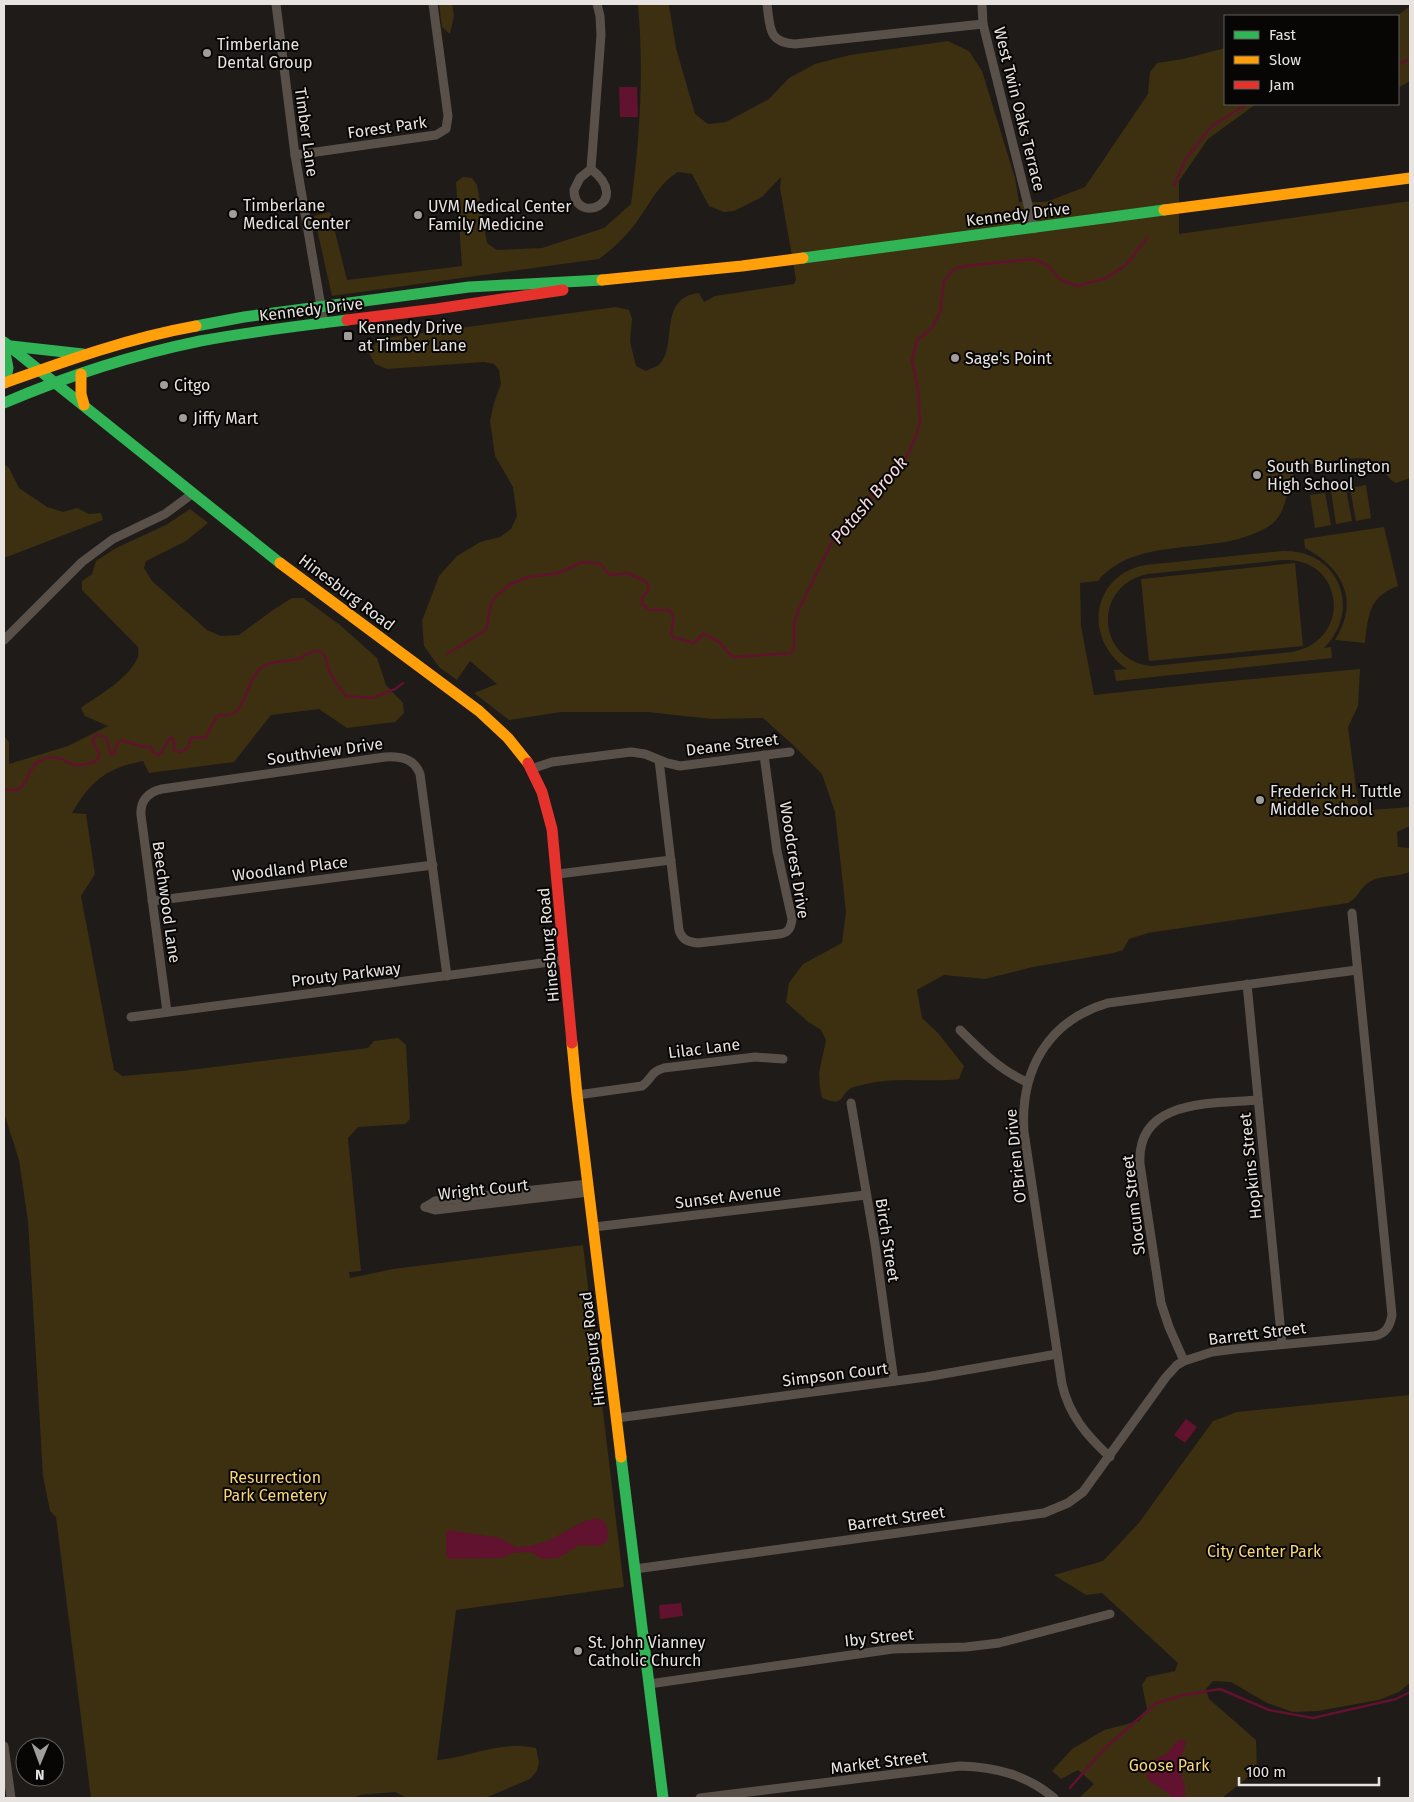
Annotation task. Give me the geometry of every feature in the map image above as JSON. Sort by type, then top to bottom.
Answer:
[{"type":"main road","name":"Kennedy Drive","points":[[4,383],[83,354],[163,332],[244,317],[470,288],[630,278],[742,266],[1410,178]]},
{"type":"main road","name":"Kennedy Drive","points":[[4,403],[81,374],[138,356],[195,342],[228,336],[472,306],[630,278]]},
{"type":"main road","points":[[4,383],[8,368],[5,345],[32,350],[65,350],[83,354]]},
{"type":"main road","name":"Hinesburg Road","points":[[5,345],[84,404],[192,494],[312,588],[464,698],[508,737],[532,769],[542,788],[551,820],[558,874],[577,1095],[663,1798]]},
{"type":"main road","points":[[81,374],[81,394],[84,404]]},
{"type":"street","name":"Timber Lane","points":[[276,4],[294,155],[324,324]]},
{"type":"street","name":"Forest Park","points":[[294,155],[436,135],[446,129],[448,116],[433,4]]},
{"type":"street","points":[[591,169],[604,182],[607,193],[605,200],[599,206],[588,208],[581,206],[576,201],[574,190],[580,178],[591,169],[601,35],[597,4]]},
{"type":"street","name":"West Twin Oaks Terrace","points":[[767,4],[773,35],[778,41],[796,44],[983,24],[1034,229]]},
{"type":"street","points":[[982,4],[983,24]]},
{"type":"street","points":[[4,640],[95,551],[122,534],[165,514],[192,494]]},
{"type":"street","name":"Deane Street","points":[[532,769],[552,762],[631,752],[645,754],[674,765],[685,766],[790,752]]},
{"type":"street","name":"Woodcrest Drive","points":[[659,760],[680,935],[687,942],[698,943],[780,934],[788,932],[790,928],[792,919],[776,843],[764,755]]},
{"type":"street","name":"Southview Drive","points":[[146,798],[150,793],[162,789],[385,757],[404,758],[416,766],[420,774],[447,976]]},
{"type":"street","name":"Beechwood Lane","points":[[146,798],[140,808],[140,815],[166,1012]]},
{"type":"street","points":[[558,874],[671,860]]},
{"type":"street","name":"Woodland Place","points":[[152,901],[433,864]]},
{"type":"street","name":"Barrett Street","points":[[635,1569],[1044,1513],[1068,1502],[1083,1492],[1166,1377],[1184,1361],[1218,1351],[1374,1336],[1385,1332],[1391,1322],[1392,1315],[1352,913]]},
{"type":"street","name":"Prouty Parkway","points":[[131,1017],[565,960]]},
{"type":"street","name":"O'Brien Drive","points":[[1110,1457],[1088,1436],[1071,1410],[1062,1384],[1024,1132],[1024,1105],[1027,1082],[1039,1055],[1053,1037],[1070,1022],[1090,1010],[1108,1003],[1357,970]]},
{"type":"street","name":"Hopkins Street","points":[[1247,984],[1282,1344]]},
{"type":"street","points":[[960,1030],[1007,1072],[1027,1082]]},
{"type":"street","name":"Lilac Lane","points":[[577,1095],[642,1086],[646,1084],[651,1075],[664,1068],[755,1057],[783,1059]]},
{"type":"street","name":"Slocum Street","points":[[1184,1361],[1161,1303],[1139,1155],[1143,1137],[1154,1122],[1170,1112],[1196,1106],[1258,1100]]},
{"type":"street","name":"Birch Street","points":[[851,1103],[875,1244],[894,1381]]},
{"type":"street","name":"Wright Court","points":[[589,1188],[436,1210],[425,1207],[435,1201],[589,1188]]},
{"type":"street","name":"Sunset Avenue","points":[[594,1227],[866,1195]]},
{"type":"street","name":"Simpson Court","points":[[617,1418],[894,1381],[1057,1354]]},
{"type":"street","name":"Iby Street","points":[[649,1684],[893,1649],[999,1643],[1110,1614]]},
{"type":"street","points":[[4,1746],[8,1795]]},
{"type":"street","name":"Market Street","points":[[700,1798],[960,1766],[996,1769],[1011,1773],[1041,1787],[1054,1798]]},
{"type":"green space","points":[[439,4],[452,4],[454,16],[450,34],[442,27]]},
{"type":"green space","points":[[638,5],[669,5],[676,48],[695,114],[708,124],[726,122],[769,99],[789,78],[815,64],[850,55],[948,41],[969,51],[982,71],[1015,178],[1019,202],[1046,202],[1085,187],[1148,94],[1150,72],[1157,63],[1183,59],[1224,48],[1224,105],[1255,105],[1208,139],[1179,181],[1179,234],[1410,201],[1410,478],[1396,483],[1390,479],[1378,464],[1363,458],[1336,460],[1303,466],[1293,476],[1281,512],[1269,526],[1248,536],[1226,542],[1156,551],[1135,556],[1115,566],[1098,581],[1080,583],[1081,626],[1094,695],[1360,669],[1358,706],[1348,727],[1359,811],[1409,807],[1410,826],[1397,832],[1398,847],[1410,848],[1410,872],[1371,881],[1348,903],[1148,933],[1129,939],[1123,950],[1114,953],[1033,967],[985,979],[944,975],[917,990],[922,1018],[938,1033],[964,1066],[959,1079],[890,1080],[853,1087],[838,1101],[834,1102],[822,1098],[819,1073],[826,1040],[821,1030],[807,1021],[786,1002],[789,983],[803,964],[842,943],[846,912],[835,812],[822,774],[763,718],[712,719],[647,712],[561,712],[509,720],[474,693],[497,684],[470,661],[457,680],[439,667],[424,646],[422,621],[439,576],[457,556],[480,542],[500,537],[511,529],[517,516],[513,487],[495,456],[490,421],[501,384],[499,370],[494,364],[484,362],[387,369],[375,364],[369,353],[375,344],[384,338],[616,307],[629,310],[632,319],[630,342],[636,366],[646,371],[657,366],[664,359],[672,314],[677,304],[686,297],[699,293],[704,302],[715,296],[794,284],[796,279],[780,188],[781,177],[762,197],[734,211],[724,212],[709,206],[692,174],[678,172],[660,188],[628,233],[599,259],[332,296],[314,216],[330,212],[347,280],[462,266],[456,182],[463,177],[472,178],[477,185],[487,243],[497,250],[542,248],[604,228],[631,204],[637,154],[641,80]]},
{"type":"green space","points":[[1410,6],[1410,81],[1399,87],[1399,15]]},
{"type":"green space","points":[[4,464],[9,468],[19,488],[47,507],[63,512],[77,508],[89,514],[101,513],[103,520],[4,558]]},
{"type":"green space","points":[[1366,485],[1371,518],[1356,521],[1350,488]]},
{"type":"green space","points":[[1346,489],[1352,521],[1336,524],[1331,491]]},
{"type":"green space","points":[[1325,493],[1331,525],[1315,528],[1310,495]]},
{"type":"green space","name":"Resurrection Park Cemetery","points":[[190,509],[208,523],[186,541],[146,561],[144,568],[152,581],[207,630],[221,636],[239,635],[292,598],[303,598],[340,625],[377,658],[386,685],[403,703],[404,713],[395,722],[347,728],[319,709],[271,715],[234,762],[149,773],[143,761],[109,772],[86,792],[72,813],[86,814],[95,874],[81,896],[114,1070],[122,1076],[182,1071],[368,1048],[374,1041],[398,1038],[406,1045],[410,1119],[405,1124],[358,1127],[348,1138],[361,1271],[349,1272],[350,1278],[393,1269],[583,1245],[624,1587],[456,1610],[437,1760],[498,1747],[523,1746],[536,1748],[539,1762],[537,1771],[530,1779],[485,1798],[407,1798],[395,1792],[360,1795],[352,1798],[91,1798],[56,1517],[50,1511],[43,1476],[28,1221],[19,1160],[4,1113],[4,736],[9,742],[9,764],[68,746],[108,726],[85,716],[81,708],[127,674],[138,658],[138,647],[82,590],[82,581],[92,574],[96,561],[116,548],[166,525]]},
{"type":"green space","points":[[1384,527],[1398,586],[1388,590],[1376,601],[1369,616],[1365,643],[1335,640],[1346,612],[1347,599],[1344,587],[1329,565],[1305,548],[1304,539]]},
{"type":"green space","points":[[1283,551],[1302,553],[1318,560],[1330,571],[1339,584],[1343,600],[1342,616],[1336,633],[1324,648],[1331,647],[1332,658],[1116,681],[1114,670],[1127,669],[1113,657],[1104,642],[1099,626],[1099,610],[1104,595],[1113,581],[1127,571],[1145,565]],"holes":[[[1283,560],[1304,563],[1319,572],[1329,585],[1334,601],[1332,617],[1325,633],[1312,645],[1292,652],[1152,666],[1133,661],[1120,651],[1111,638],[1108,622],[1110,607],[1117,592],[1130,581],[1148,574]]]},
{"type":"green space","points":[[1295,563],[1303,646],[1149,661],[1141,579]]},
{"type":"green space","name":"City Center Park","points":[[1410,1395],[1410,1683],[1399,1692],[1379,1700],[1318,1711],[1293,1712],[1267,1703],[1231,1682],[1213,1681],[1206,1689],[1209,1699],[1256,1740],[1257,1770],[1222,1798],[1079,1798],[1094,1784],[1078,1770],[1061,1779],[1052,1771],[1072,1749],[1104,1730],[1139,1721],[1147,1709],[1142,1685],[1147,1677],[1175,1671],[1178,1663],[1102,1593],[1086,1595],[1054,1575],[1103,1561],[1138,1524],[1213,1421],[1237,1412]]},
{"type":"shaded area","points":[[619,87],[637,87],[638,117],[620,117]]},
{"type":"shaded area","points":[[1186,1419],[1197,1427],[1185,1443],[1174,1435]]},
{"type":"shaded area","points":[[597,1518],[606,1524],[608,1536],[606,1543],[598,1546],[579,1545],[558,1558],[542,1559],[528,1552],[513,1553],[502,1558],[450,1559],[446,1555],[446,1533],[448,1530],[500,1538],[516,1547],[529,1546],[548,1541],[582,1522]]},
{"type":"shaded area","points":[[681,1603],[683,1616],[660,1619],[659,1605]]},
{"type":"shaded area","points":[[1181,1739],[1186,1742],[1180,1762],[1185,1787],[1185,1798],[1172,1798],[1168,1793],[1148,1780],[1145,1767],[1166,1754]]},
{"type":"waterway","name":"Potash Brook","points":[[1399,64],[1410,58]]},
{"type":"waterway","name":"Potash Brook","points":[[1174,185],[1186,158],[1212,126],[1245,105]]},
{"type":"waterway","name":"Potash Brook","points":[[447,654],[486,630],[491,604],[495,597],[509,585],[528,577],[558,573],[583,562],[600,564],[610,575],[627,573],[648,584],[649,589],[642,598],[642,604],[650,610],[668,610],[673,614],[671,633],[673,637],[694,643],[703,634],[718,641],[734,657],[791,653],[794,648],[794,623],[800,607],[836,534],[856,510],[903,464],[915,439],[920,422],[918,390],[912,360],[917,340],[932,328],[940,312],[944,281],[954,269],[965,266],[1034,259],[1047,265],[1061,280],[1077,286],[1106,278],[1126,265],[1147,238]]},
{"type":"waterway","name":"Potash Brook","points":[[4,789],[14,790],[19,788],[23,785],[32,767],[44,759],[60,758],[75,765],[88,764],[96,760],[99,755],[93,741],[95,736],[100,735],[106,738],[111,754],[114,754],[117,743],[122,740],[144,747],[151,747],[153,752],[158,755],[162,752],[169,739],[172,738],[174,750],[180,752],[189,747],[190,740],[193,737],[206,737],[216,717],[236,712],[252,679],[264,666],[298,659],[313,651],[319,651],[325,656],[331,675],[346,696],[372,698],[395,689],[403,683]]},
{"type":"waterway","points":[[1070,1788],[1102,1751],[1156,1703],[1184,1695],[1220,1689],[1269,1710],[1313,1718],[1396,1699],[1410,1692]]},
{"type":"traffic: fast","points":[[803,258],[1164,210]]},
{"type":"traffic: fast","points":[[196,326],[244,317],[469,287],[602,280]]},
{"type":"traffic: fast","points":[[4,403],[100,367],[150,353],[200,341],[347,320]]},
{"type":"traffic: fast","points":[[4,342],[280,563]]},
{"type":"traffic: fast","points":[[11,346],[83,354]]},
{"type":"traffic: fast","points":[[4,347],[8,368],[5,383]]},
{"type":"traffic: fast","points":[[621,1457],[663,1798]]},
{"type":"traffic: slow","points":[[1164,210],[1410,178]]},
{"type":"traffic: slow","points":[[602,280],[803,258]]},
{"type":"traffic: slow","points":[[4,383],[123,343],[196,326]]},
{"type":"traffic: slow","points":[[81,374],[81,394],[84,405]]},
{"type":"traffic: slow","points":[[280,563],[479,711],[508,738],[528,763]]},
{"type":"traffic: slow","points":[[572,1043],[621,1457]]},
{"type":"traffic: jam","points":[[347,320],[563,290]]},
{"type":"traffic: jam","points":[[528,763],[542,792],[552,829],[572,1043]]},
{"type":"place","name":"Timberlane Dental Group","points":[[207,53]]},
{"type":"place","name":"Timberlane Medical Center","points":[[233,214]]},
{"type":"place","name":"UVM Medical Center Family Medicine","points":[[418,215]]},
{"type":"place","name":"Kennedy Drive at Timber Lane","points":[[348,336]]},
{"type":"place","name":"Sage's Point","points":[[955,358]]},
{"type":"place","name":"Citgo","points":[[164,385]]},
{"type":"place","name":"Jiffy Mart","points":[[183,418]]},
{"type":"place","name":"South Burlington High School","points":[[1257,475]]},
{"type":"place","name":"Frederick H. Tuttle Middle School","points":[[1260,800]]},
{"type":"place","name":"St. John Vianney Catholic Church","points":[[578,1651]]},
{"type":"park label","name":"Goose Park","points":[[1169,1765]]}]
